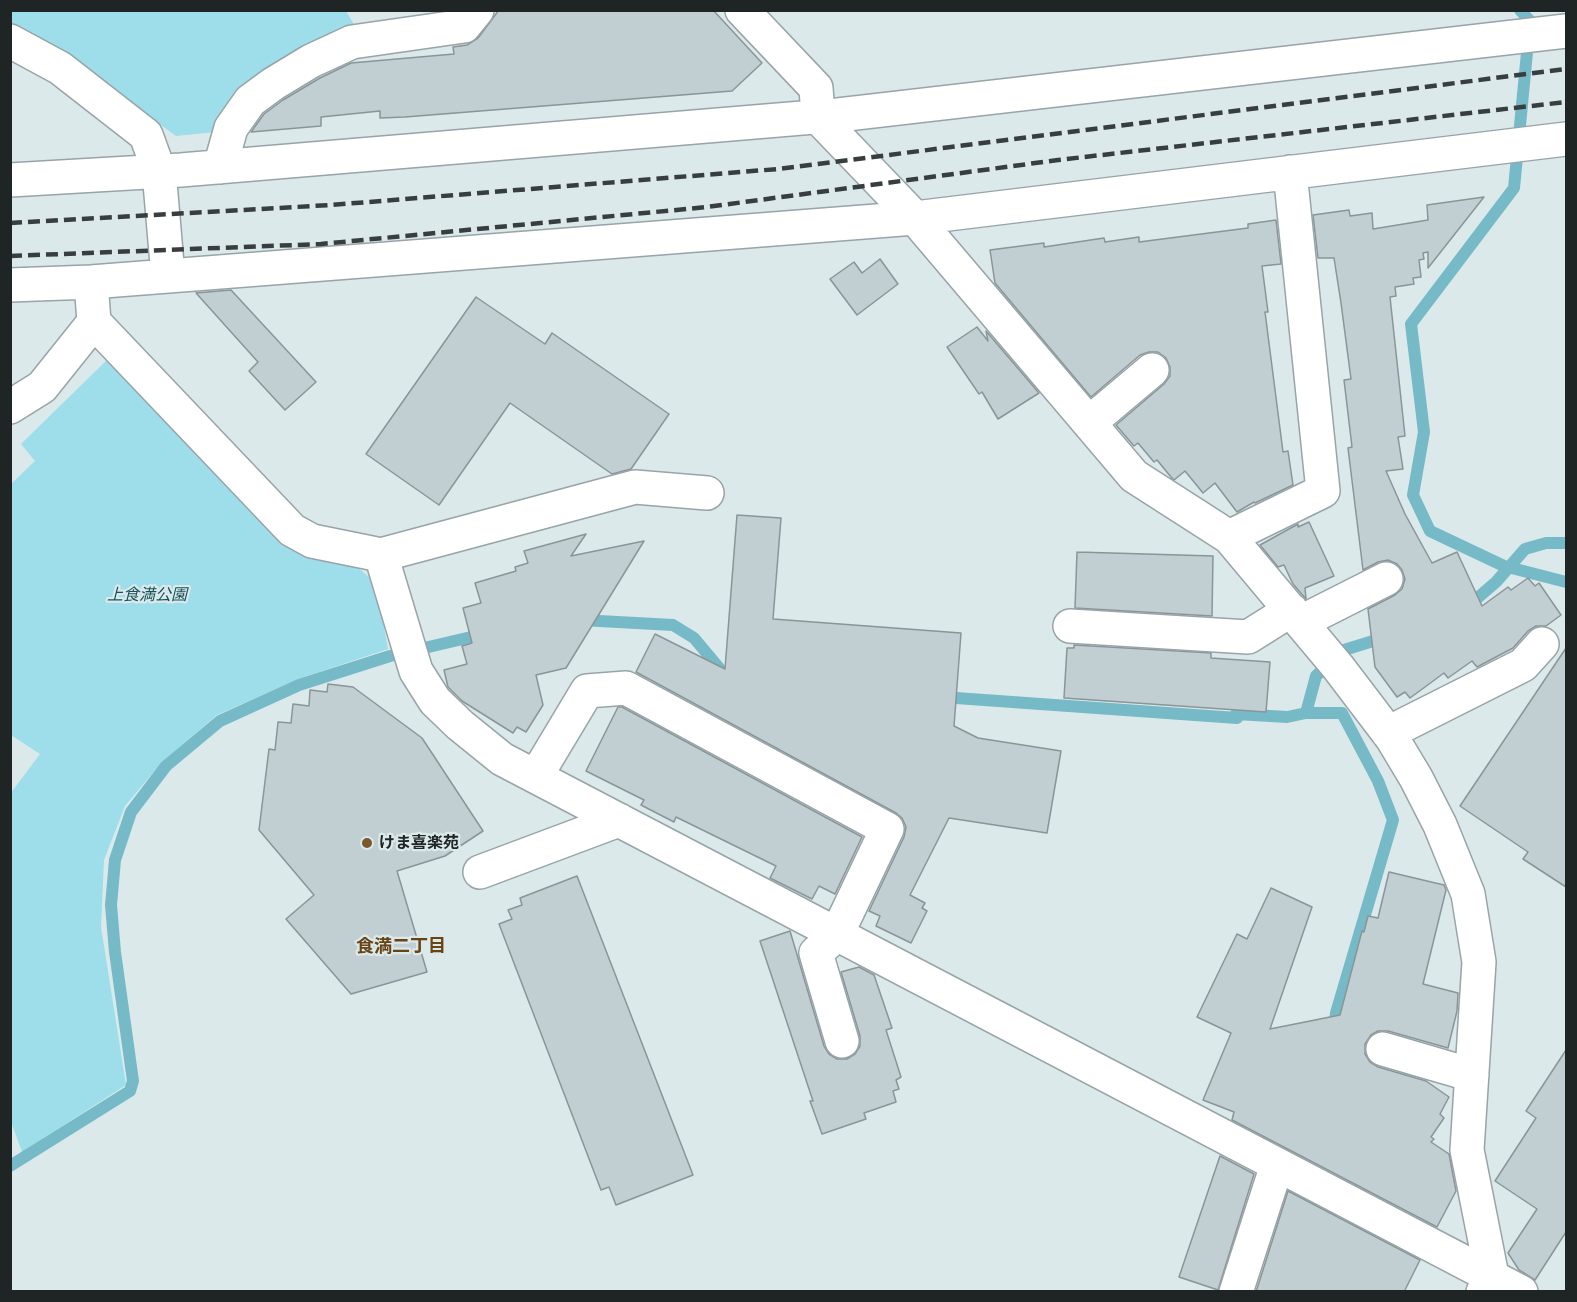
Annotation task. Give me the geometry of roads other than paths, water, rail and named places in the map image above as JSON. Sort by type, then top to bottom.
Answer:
[{"type":"street","points":[[220,167],[231,128],[250,101],[273,84],[311,61],[352,42],[464,26],[477,10]]},
{"type":"street","points":[[742,10],[816,88],[818,117],[915,218],[1134,476],[1229,537],[1338,667],[1388,733],[1426,797],[1468,894],[1479,962],[1467,1150],[1488,1284]]},
{"type":"street","points":[[10,180],[220,167],[818,117],[1566,31]]},
{"type":"street","points":[[10,41],[60,68],[146,135],[159,171],[168,276]]},
{"type":"street","points":[[10,285],[91,282],[915,218],[1566,139]]},
{"type":"street","points":[[1229,537],[1323,491],[1290,172]]},
{"type":"street","points":[[91,282],[94,322],[292,530],[312,541],[381,555],[635,487],[707,493]]},
{"type":"street","points":[[10,407],[42,387],[94,322]]},
{"type":"street","points":[[1089,423],[1152,370]]},
{"type":"street","points":[[381,555],[416,671],[435,701],[502,759],[1277,1165],[1488,1284],[1521,1292]]},
{"type":"street","points":[[1070,626],[1248,638],[1386,579]]},
{"type":"street","points":[[1388,733],[1523,665],[1542,644]]},
{"type":"street","points":[[536,776],[587,691],[626,688],[887,829],[837,934],[816,953],[842,1041]]},
{"type":"street","points":[[480,872],[619,820]]},
{"type":"street","points":[[1383,1049],[1472,1075]]},
{"type":"street","points":[[1236,1292],[1277,1165]]},
{"type":"waterway","points":[[1520,10],[1530,21],[1514,188],[1411,324],[1424,432],[1413,495],[1430,531],[1504,566],[1566,582]]},
{"type":"waterway","points":[[1467,607],[1496,582],[1525,549],[1546,543],[1566,543]]},
{"type":"waterway","points":[[581,620],[673,625],[694,638],[725,675]]},
{"type":"waterway","points":[[10,1166],[130,1091],[133,1081],[115,952],[111,905],[115,860],[131,812],[166,766],[220,721],[299,685],[390,656],[484,634]]},
{"type":"waterway","points":[[1306,713],[1316,676],[1344,650],[1386,637]]},
{"type":"waterway","points":[[942,697],[1237,718],[1236,714],[1287,717],[1306,713],[1342,713],[1378,781],[1393,820],[1336,1013],[1334,1031]]},
{"type":"railway","points":[[10,223],[331,205],[778,169],[1566,69]]},
{"type":"railway","points":[[10,256],[321,244],[707,207],[1058,160],[1566,102]]},
{"type":"place","name":"けま喜楽苑","points":[[367,843]]},
{"type":"district","name":"食満二丁目","points":[[401,947]]},
{"type":"park label","name":"上食満公園","points":[[147,595]]}]
